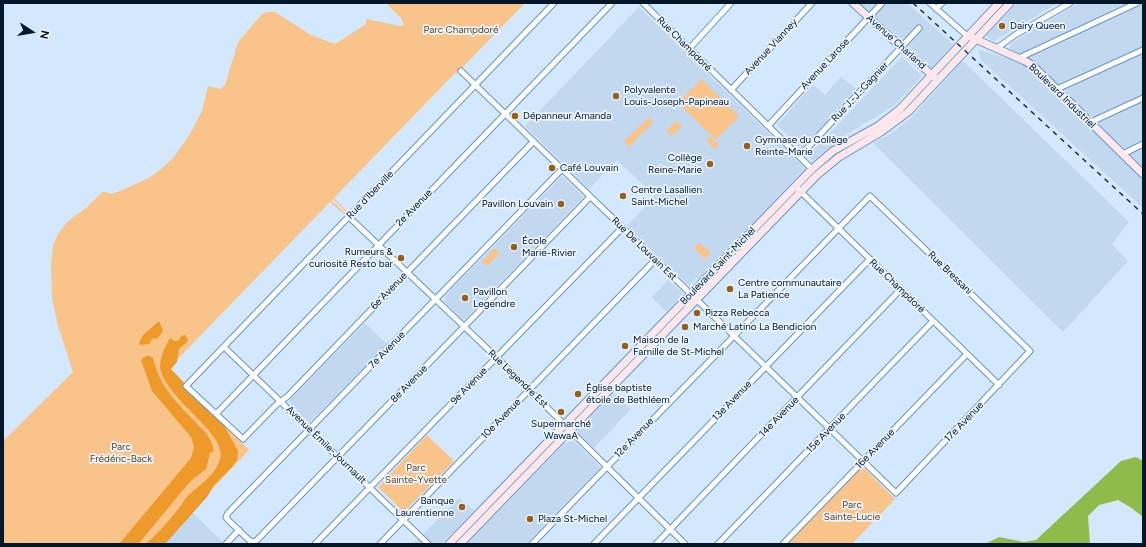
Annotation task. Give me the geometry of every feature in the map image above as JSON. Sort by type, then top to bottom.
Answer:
[{"type":"main road","name":"Avenue Charland","points":[[853,3],[935,78]]},
{"type":"main road","name":"Boulevard Saint-Michel","points":[[972,38],[999,3]]},
{"type":"main road","name":"Boulevard Saint-Michel","points":[[798,189],[812,169],[842,146],[878,126],[935,78],[972,38],[1010,3]]},
{"type":"main road","name":"Boulevard Industriel","points":[[972,38],[1032,65],[1143,174]]},
{"type":"main road","name":"Boulevard Saint-Michel","points":[[460,544],[567,428],[798,189],[835,159],[899,120],[916,104],[935,78]]},
{"type":"main road","name":"Boulevard Saint-Michel","points":[[448,544],[567,428]]},
{"type":"street","name":"Rue d'Iberville","points":[[216,414],[186,386],[554,3]]},
{"type":"street","name":"2e Avenue","points":[[216,414],[612,3]]},
{"type":"street","name":"Rue Champdoré","points":[[643,3],[812,169]]},
{"type":"street","points":[[689,49],[731,3]]},
{"type":"street","name":"Avenue Vianney","points":[[731,90],[812,3]]},
{"type":"street","name":"Avenue Larose","points":[[768,126],[882,3]]},
{"type":"street","points":[[930,3],[965,34],[972,38]]},
{"type":"street","points":[[936,9],[942,3]]},
{"type":"street","points":[[997,48],[1015,35],[1070,3]]},
{"type":"street","points":[[1019,58],[1137,3]]},
{"type":"street","name":"Rue J.-J.-Gagnier","points":[[800,156],[919,28]]},
{"type":"street","points":[[1057,90],[1143,50]]},
{"type":"street","name":"Rue De Louvain Est","points":[[461,71],[896,493]]},
{"type":"street","points":[[1091,122],[1143,98]]},
{"type":"street","name":"6e Avenue","points":[[216,414],[243,439],[293,391],[533,142]]},
{"type":"street","points":[[1123,154],[1143,144]]},
{"type":"street","name":"7e Avenue","points":[[239,530],[227,518],[228,512],[309,429],[315,425],[562,170]]},
{"type":"street","name":"Rue Champdoré","points":[[798,189],[999,385]]},
{"type":"street","name":"12e Avenue","points":[[535,543],[870,196]]},
{"type":"street","name":"Rue Bressani","points":[[870,196],[1030,351]]},
{"type":"street","name":"8e Avenue","points":[[239,530],[250,541],[254,542],[257,540],[590,197]]},
{"type":"street","name":"Rue Legendre Est","points":[[349,216],[436,299],[685,544]]},
{"type":"street","name":"9e Avenue","points":[[315,544],[622,228]]},
{"type":"street","name":"13e Avenue","points":[[594,544],[870,259]]},
{"type":"street","name":"10e Avenue","points":[[380,544],[655,260]]},
{"type":"street","name":"14e Avenue","points":[[656,544],[901,289]]},
{"type":"street","name":"15e Avenue","points":[[718,544],[934,321]]},
{"type":"street","name":"Avenue Émile-Journault","points":[[224,347],[428,544]]},
{"type":"street","name":"17e Avenue","points":[[896,493],[1030,351]]},
{"type":"street","name":"16e Avenue","points":[[783,544],[967,354]]},
{"type":"street","points":[[226,544],[239,530]]},
{"type":"shaded area","points":[[860,3],[907,3],[953,44],[934,67],[931,68],[906,43]]},
{"type":"shaded area","points":[[1017,3],[1058,3],[994,41],[987,37],[987,34]]},
{"type":"shaded area","points":[[1078,3],[1143,3],[1143,208],[981,60],[978,50],[1008,59],[1010,44]]},
{"type":"shaded area","points":[[639,7],[804,167],[804,169],[699,280],[696,278],[689,286],[627,226],[655,196],[617,160],[589,189],[525,126]]},
{"type":"shaded area","points":[[902,57],[922,76],[895,105],[847,134],[813,161],[808,156]]},
{"type":"shaded area","points":[[961,62],[964,62],[1129,222],[1112,244],[1128,261],[1063,332],[873,143],[893,132],[911,118]]},
{"type":"shaded area","points":[[841,77],[856,89],[802,149],[777,125],[813,85],[825,95]]},
{"type":"shaded area","name":"École Marie-Rivier","points":[[562,176],[583,196],[583,198],[463,320],[444,301],[446,298],[445,296]]},
{"type":"shaded area","points":[[668,280],[682,292],[682,295],[666,312],[652,297]]},
{"type":"shaded area","points":[[159,321],[163,331],[157,339],[153,338],[149,344],[140,345],[139,343],[143,335]]},
{"type":"shaded area","points":[[365,323],[387,344],[309,423],[289,401]]},
{"type":"shaded area","points":[[186,335],[188,341],[179,349],[177,362],[171,369],[220,418],[238,451],[237,460],[214,485],[207,497],[165,544],[146,544],[167,522],[186,498],[210,476],[218,465],[221,457],[220,449],[215,439],[175,395],[163,376],[160,367],[163,352],[170,338],[175,341],[179,340],[181,336]]},
{"type":"shaded area","points":[[146,356],[153,358],[161,381],[174,399],[206,433],[211,441],[214,451],[210,453],[206,469],[192,480],[140,542],[137,544],[119,544],[191,458],[194,447],[191,437],[152,391],[141,360]]},
{"type":"shaded area","points":[[613,393],[631,409],[594,448],[578,433],[577,430]]},
{"type":"shaded area","points":[[572,439],[600,468],[526,544],[466,544],[565,443],[566,444]]},
{"type":"shaded area","points":[[1136,457],[1143,461],[1143,517],[1118,500],[1099,505],[1088,516],[1090,544],[985,544],[999,537],[1024,542],[1036,540],[1121,461]]},
{"type":"shaded area","points":[[459,498],[474,511],[441,544],[413,544]]},
{"type":"shaded area","points":[[191,511],[225,544],[161,544]]},
{"type":"green space","name":"Parc Frédéric-Back","points":[[386,3],[525,3],[334,198],[348,212],[347,213],[333,199],[332,201],[346,214],[345,215],[330,202],[167,370],[249,450],[161,544],[3,544],[3,441],[73,372],[58,326],[52,298],[51,262],[53,245],[58,234],[67,222],[87,207],[102,192],[111,194],[149,178],[174,157],[190,134],[202,111],[208,86],[220,89],[225,85],[238,42],[262,14],[267,12],[275,12],[311,35],[335,44],[366,24],[366,19],[400,26],[404,25],[401,18]]},
{"type":"green space","points":[[701,79],[739,116],[716,140],[678,103]]},
{"type":"green space","points":[[649,117],[653,122],[629,147],[624,141]]},
{"type":"green space","points":[[676,121],[682,126],[671,136],[666,131]]},
{"type":"green space","points":[[710,137],[719,145],[714,149],[706,141]]},
{"type":"green space","points":[[699,243],[711,253],[705,259],[694,248]]},
{"type":"green space","points":[[495,248],[500,253],[486,266],[482,261]]},
{"type":"green space","name":"Parc Sainte-Yvette","points":[[427,435],[454,461],[404,512],[378,487]]},
{"type":"green space","name":"Parc Sainte-Lucie","points":[[861,468],[864,468],[895,499],[852,544],[787,544]]},
{"type":"railway","points":[[913,3],[1143,214]]},
{"type":"place","name":"Dairy Queen","points":[[1002,26]]},
{"type":"place","name":"Polyvalente Louis-Joseph-Papineau","points":[[616,96]]},
{"type":"place","name":"Dépanneur Amanda","points":[[515,116]]},
{"type":"place","name":"Gymnase du Collège Reinte-Marie","points":[[747,146]]},
{"type":"place","name":"Collège Reine-Marie","points":[[710,164]]},
{"type":"place","name":"Café Louvain","points":[[552,168]]},
{"type":"place","name":"Centre Lasallien Saint-Michel","points":[[623,196]]},
{"type":"place","name":"Pavillon Louvain","points":[[561,204]]},
{"type":"place","name":"École Marie-Rivier","points":[[514,247]]},
{"type":"place","name":"Rumeurs & curiosité Resto bar","points":[[401,258]]},
{"type":"place","name":"Centre communautaire La Patience","points":[[730,289]]},
{"type":"place","name":"Pavillon Legendre","points":[[465,298]]},
{"type":"place","name":"Pizza Rebecca","points":[[697,313]]},
{"type":"place","name":"Marché Latino La Bendicion","points":[[685,327]]},
{"type":"place","name":"Maison de la Famille de St-Michel","points":[[625,346]]},
{"type":"place","name":"Église baptiste étoile de Bethléem","points":[[578,394]]},
{"type":"place","name":"Supermarché WawaA","points":[[561,412]]},
{"type":"place","name":"Banque Laurentienne","points":[[462,507]]},
{"type":"place","name":"Plaza St-Michel","points":[[530,519]]},
{"type":"park label","name":"Parc Champdoré","points":[[461,30]]}]
